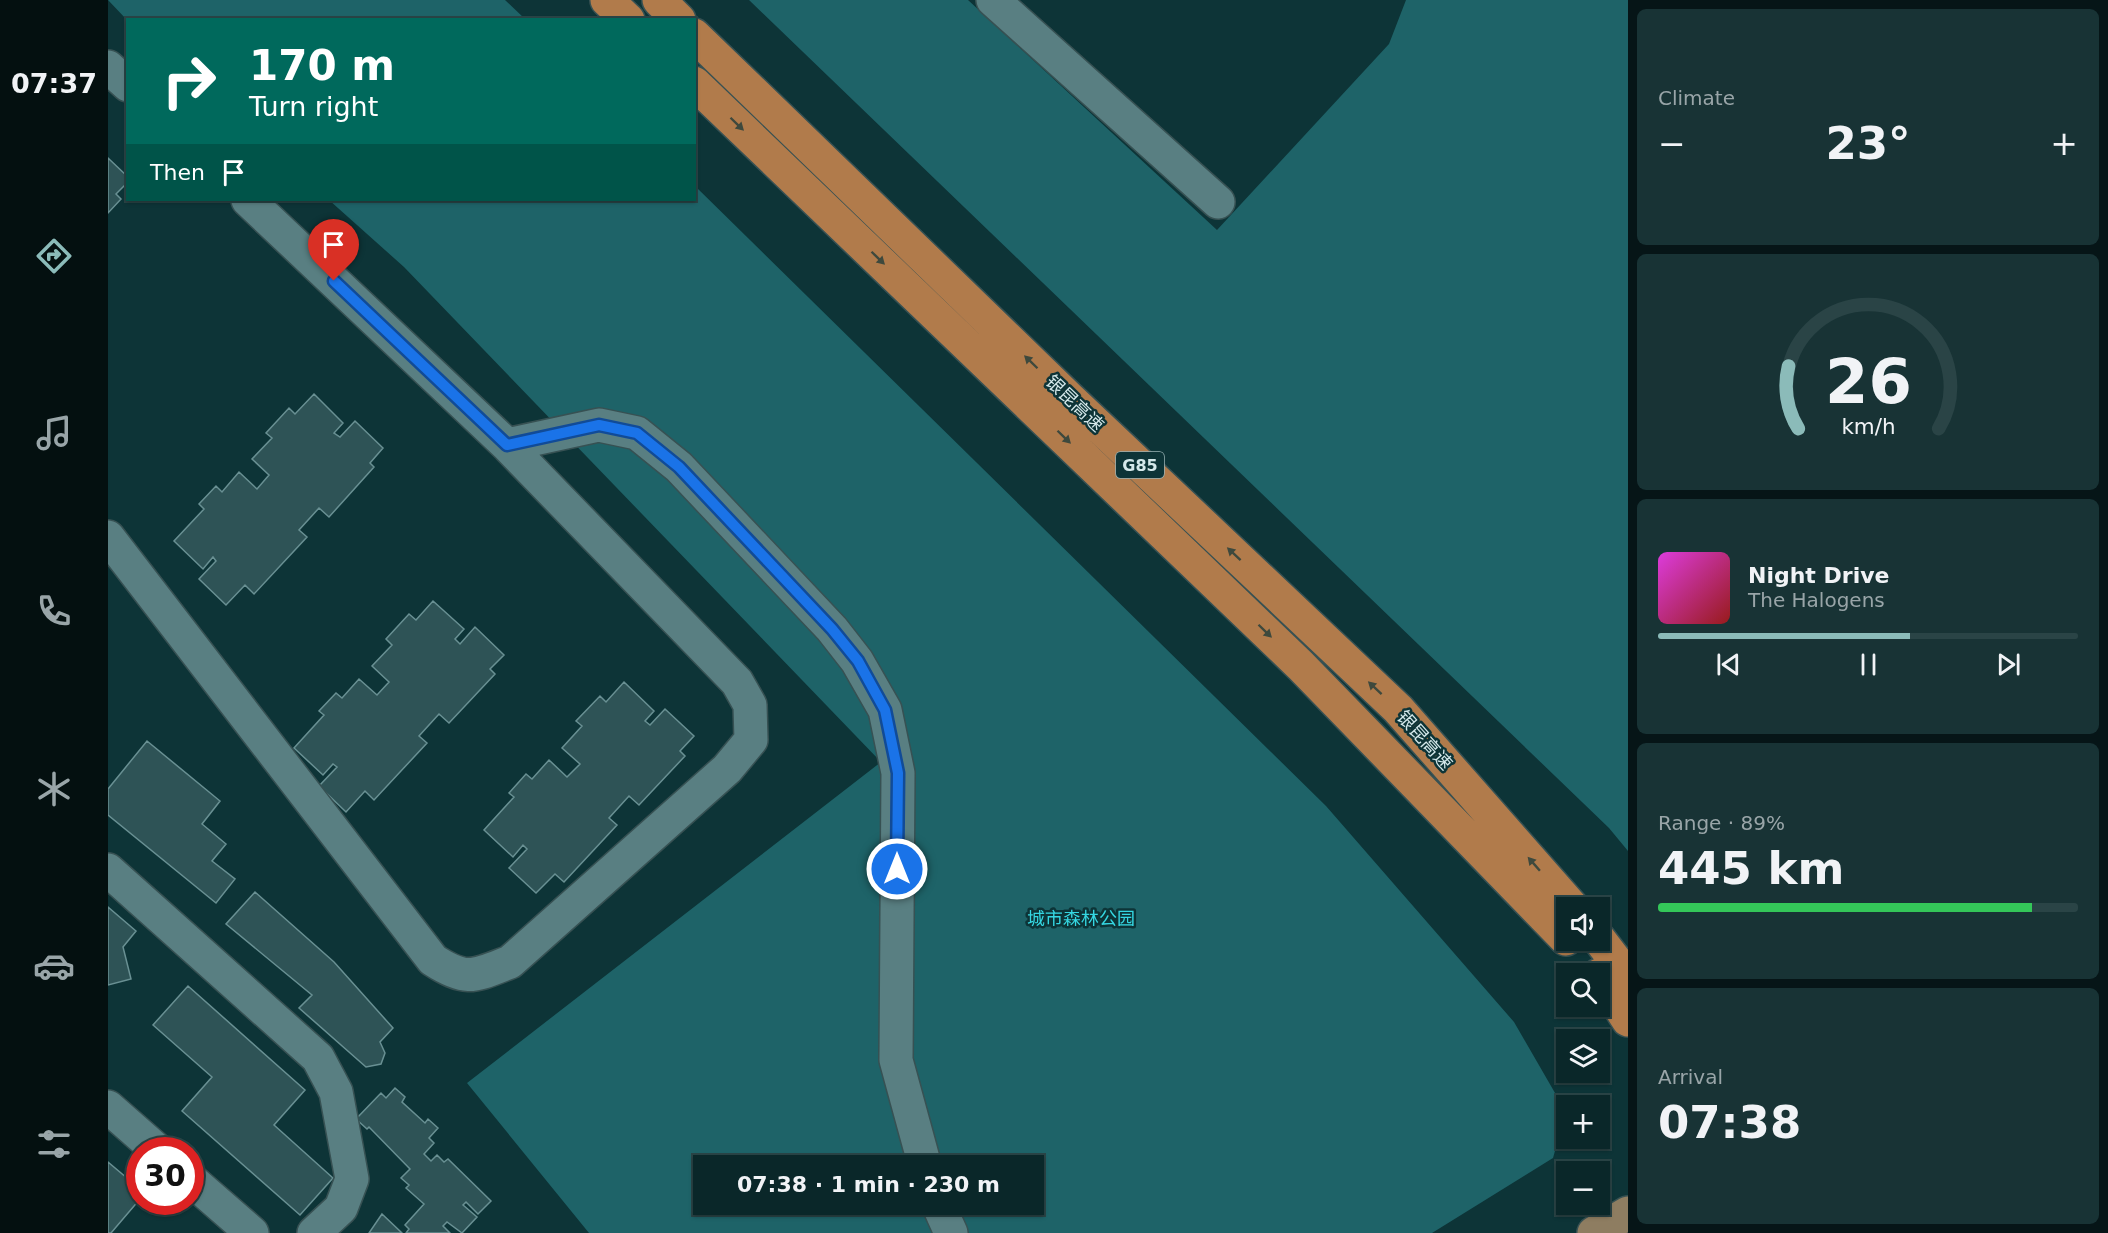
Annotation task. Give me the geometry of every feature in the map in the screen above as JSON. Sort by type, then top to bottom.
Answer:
[{"type":"highway","points":[[607,0],[626,18]]},
{"type":"highway","points":[[659,0],[677,18]]},
{"type":"highway","name":"银昆高速","points":[[696,37],[1069,398],[1398,709],[1563,897]]},
{"type":"highway","name":"银昆高速","points":[[696,85],[1301,666],[1556,929]]},
{"type":"highway","name":"银昆高速","points":[[1577,951],[1589,963]]},
{"type":"highway","points":[[1608,951],[1628,977]]},
{"type":"highway","name":"银昆高速","points":[[1610,991],[1628,1020]]},
{"type":"main road","points":[[1594,1233],[1628,1213]]},
{"type":"street","points":[[993,0],[1218,202]]},
{"type":"street","points":[[108,67],[126,83]]},
{"type":"street","points":[[108,537],[433,960],[456,975],[482,973],[510,962],[727,769],[751,740],[750,705],[737,682],[507,445],[249,201]]},
{"type":"street","points":[[507,445],[599,425],[637,433],[679,467],[832,629],[858,661],[885,710],[898,773],[896,1060],[922,1155]]},
{"type":"street","points":[[108,870],[318,1059],[336,1092],[352,1179],[341,1208],[314,1233]]},
{"type":"street","points":[[108,1107],[142,1137]]},
{"type":"street","points":[[204,1191],[252,1233]]},
{"type":"street","points":[[943,1215],[951,1233]]},
{"type":"green space","points":[[108,0],[505,0],[524,18],[126,18]]},
{"type":"green space","points":[[749,0],[968,0],[1217,230],[1389,44],[1406,0],[1628,0],[1628,851],[1609,828]]},
{"type":"green space","name":"城市森林公园","points":[[696,187],[1326,806],[1514,1022],[1556,1095],[1556,1147],[1553,1158],[1432,1233],[589,1233],[467,1083],[881,762],[404,267],[330,201],[696,201]]},
{"type":"building","points":[[108,158],[126,175],[126,184],[116,194],[121,199],[108,213]]},
{"type":"building","points":[[314,394],[343,423],[334,433],[340,437],[355,421],[383,448],[370,463],[374,467],[329,517],[319,508],[299,530],[307,537],[254,594],[245,585],[226,605],[199,579],[216,561],[213,557],[203,569],[174,541],[204,509],[199,504],[216,486],[222,492],[239,472],[257,489],[269,475],[252,459],[272,438],[266,433],[289,408],[295,414]]},
{"type":"building","points":[[433,601],[464,629],[455,639],[460,644],[475,627],[504,655],[490,669],[495,674],[449,723],[439,714],[419,736],[427,743],[374,800],[365,791],[346,812],[319,786],[337,767],[333,764],[323,775],[294,748],[324,715],[319,711],[336,693],[342,698],[359,679],[377,695],[389,682],[372,666],[392,645],[386,639],[409,614],[416,620]]},
{"type":"building","points":[[624,682],[654,711],[645,721],[650,725],[665,709],[694,736],[680,751],[685,756],[639,805],[629,796],[609,818],[617,825],[564,882],[555,874],[536,893],[509,868],[527,849],[523,845],[513,857],[484,830],[514,797],[509,793],[526,774],[532,779],[549,760],[567,777],[580,764],[562,748],[582,726],[576,721],[600,696],[606,702]]},
{"type":"building","points":[[147,741],[220,801],[202,824],[226,844],[212,861],[235,879],[216,903],[108,815],[108,789]]},
{"type":"building","points":[[255,892],[334,962],[393,1028],[380,1042],[385,1053],[381,1064],[366,1067],[299,1008],[312,995],[226,924]]},
{"type":"building","points":[[108,907],[136,931],[123,947],[131,979],[108,985]]},
{"type":"building","points":[[188,986],[305,1090],[274,1125],[333,1178],[300,1215],[182,1111],[212,1077],[153,1025]]},
{"type":"building","points":[[395,1088],[405,1097],[402,1102],[425,1123],[428,1119],[438,1128],[429,1138],[434,1143],[424,1154],[431,1161],[437,1155],[444,1162],[448,1159],[491,1201],[478,1214],[466,1202],[463,1205],[477,1217],[462,1233],[447,1222],[443,1226],[450,1233],[406,1233],[409,1229],[405,1225],[424,1204],[406,1188],[409,1185],[401,1178],[410,1169],[369,1127],[367,1129],[356,1119],[381,1093],[386,1098]]},
{"type":"building","points":[[108,1162],[126,1177],[126,1215],[111,1233],[108,1233]]},
{"type":"building","points":[[382,1214],[402,1233],[369,1233]]},
{"type":"route","points":[[334,281],[507,445],[599,425],[637,433],[679,467],[832,629],[858,661],[885,710],[898,773],[897,869]]}]
